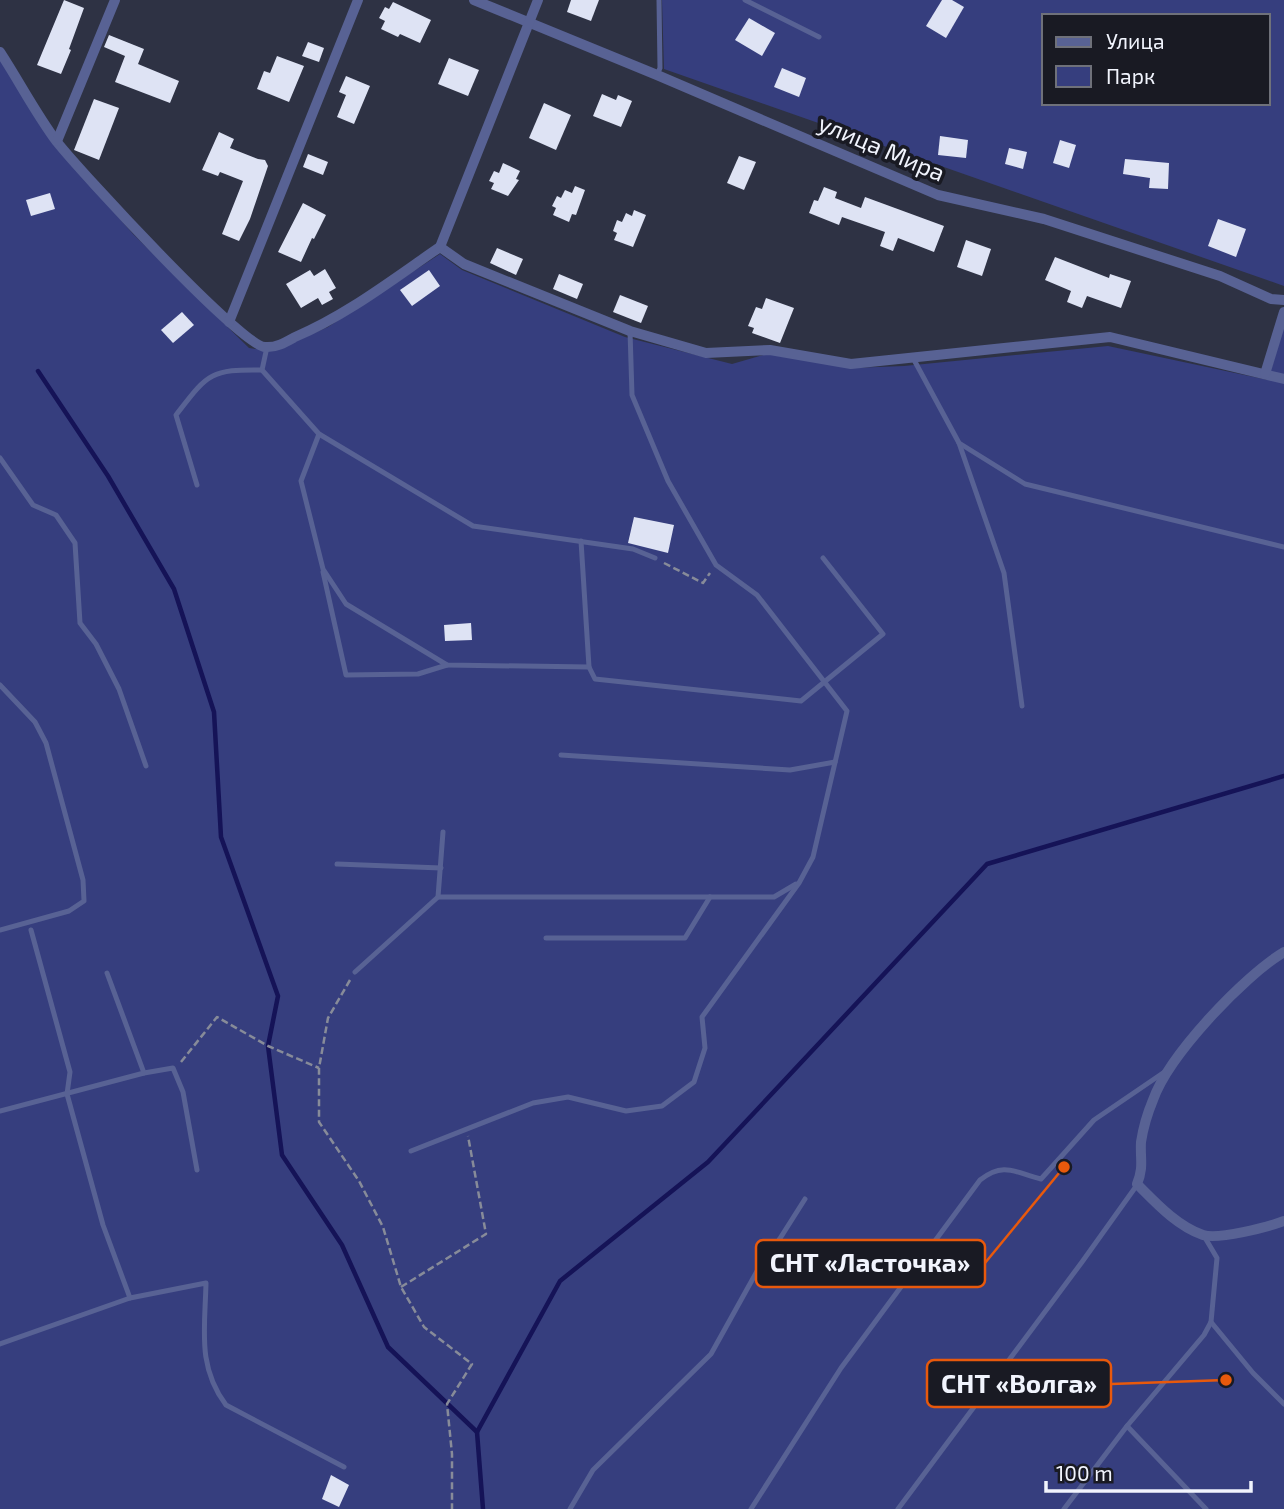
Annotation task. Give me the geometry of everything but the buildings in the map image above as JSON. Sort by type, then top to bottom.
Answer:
[{"type":"street","points":[[57,141],[115,0]]},
{"type":"street","points":[[229,323],[358,0]]},
{"type":"street","name":"улица Мира","points":[[474,0],[938,195],[1044,219],[1220,276],[1271,299],[1284,300]]},
{"type":"street","points":[[0,52],[57,141],[138,232],[229,323],[247,339],[261,347],[267,347],[326,324],[440,247],[538,0]]},
{"type":"street","points":[[440,247],[464,264],[630,331],[706,353],[770,350],[850,364],[1110,337],[1284,379]]},
{"type":"street","points":[[1265,374],[1284,312]]},
{"type":"street","points":[[1284,952],[1243,981],[1171,1068],[1153,1098],[1142,1141],[1143,1170],[1137,1184],[1171,1217],[1204,1236],[1262,1229],[1284,1221]]},
{"type":"lane","points":[[657,75],[660,68],[659,0]]},
{"type":"lane","points":[[745,0],[819,37]]},
{"type":"lane","points":[[411,1151],[533,1103],[568,1097],[626,1111],[662,1106],[684,1090],[694,1082],[705,1048],[702,1017],[799,883],[813,857],[847,711],[757,595],[716,565],[667,481],[632,395],[630,331]]},
{"type":"lane","points":[[261,370],[267,347]]},
{"type":"lane","points":[[914,358],[959,443],[1004,573],[1022,706]]},
{"type":"lane","points":[[197,485],[176,415],[202,381],[228,369],[261,370],[319,434],[473,526],[632,549],[655,558]]},
{"type":"lane","points":[[319,434],[302,481],[346,675],[418,674],[447,665],[589,667]]},
{"type":"lane","points":[[959,443],[1025,484],[1284,547]]},
{"type":"lane","points":[[0,458],[33,505],[56,515],[75,543],[80,623],[96,644],[119,689],[146,766]]},
{"type":"lane","points":[[581,541],[589,667],[595,679],[800,701],[883,634],[823,558]]},
{"type":"lane","points":[[323,569],[346,604],[447,665]]},
{"type":"lane","points":[[0,685],[35,722],[46,743],[83,880],[84,901],[69,911],[0,930]]},
{"type":"lane","points":[[561,755],[790,770],[835,762]]},
{"type":"lane","points":[[439,897],[443,832]]},
{"type":"lane","points":[[337,864],[440,867]]},
{"type":"lane","points":[[355,972],[439,897],[774,897],[799,883]]},
{"type":"lane","points":[[546,938],[685,939],[710,897]]},
{"type":"lane","points":[[31,930],[70,1072],[67,1094],[103,1225],[130,1298]]},
{"type":"lane","points":[[107,973],[144,1073]]},
{"type":"lane","points":[[0,1111],[144,1073],[173,1068],[183,1092],[197,1170]]},
{"type":"lane","points":[[751,1509],[841,1368],[980,1180],[989,1172],[1001,1169],[1014,1169],[1041,1179],[1094,1120],[1171,1068]]},
{"type":"lane","points":[[898,1509],[1137,1184]]},
{"type":"lane","points":[[570,1509],[593,1470],[711,1354],[761,1264],[805,1199]]},
{"type":"lane","points":[[1064,1509],[1126,1426],[1204,1335],[1212,1322],[1217,1258],[1204,1236]]},
{"type":"lane","points":[[779,1240],[782,1262]]},
{"type":"lane","points":[[761,1264],[839,1254],[920,1261]]},
{"type":"lane","points":[[1,1342],[130,1298],[206,1283],[205,1363],[217,1393],[226,1405],[344,1466]]},
{"type":"lane","points":[[1212,1322],[1253,1373],[1284,1404]]},
{"type":"lane","points":[[1126,1426],[1206,1509]]},
{"type":"path","points":[[655,558],[703,583],[716,565]]},
{"type":"path","points":[[355,972],[328,1018],[319,1068],[319,1122],[359,1181],[383,1227],[401,1287],[424,1327],[472,1364],[447,1404],[452,1454],[452,1509]]},
{"type":"path","points":[[173,1068],[186,1059],[217,1017],[268,1046],[319,1068]]},
{"type":"path","points":[[401,1287],[486,1234],[467,1129]]},
{"type":"green space","points":[[662,0],[1284,0],[1284,286],[664,69]]},
{"type":"green space","points":[[0,59],[53,143],[133,234],[249,348],[273,351],[328,327],[440,254],[462,270],[625,337],[732,364],[767,354],[852,368],[904,366],[1108,346],[1268,380],[1284,326],[1284,1509],[0,1509]]},
{"type":"waterway","points":[[38,371],[108,476],[174,589],[214,712],[221,837],[278,996],[268,1046],[282,1155],[342,1245],[388,1347],[477,1432]]},
{"type":"waterway","points":[[483,1509],[477,1432],[560,1281],[708,1162],[987,864],[1284,776]]},
{"type":"place","name":"СНТ «Ласточка»","points":[[1064,1167]]},
{"type":"place","name":"СНТ «Волга»","points":[[1226,1380]]}]
